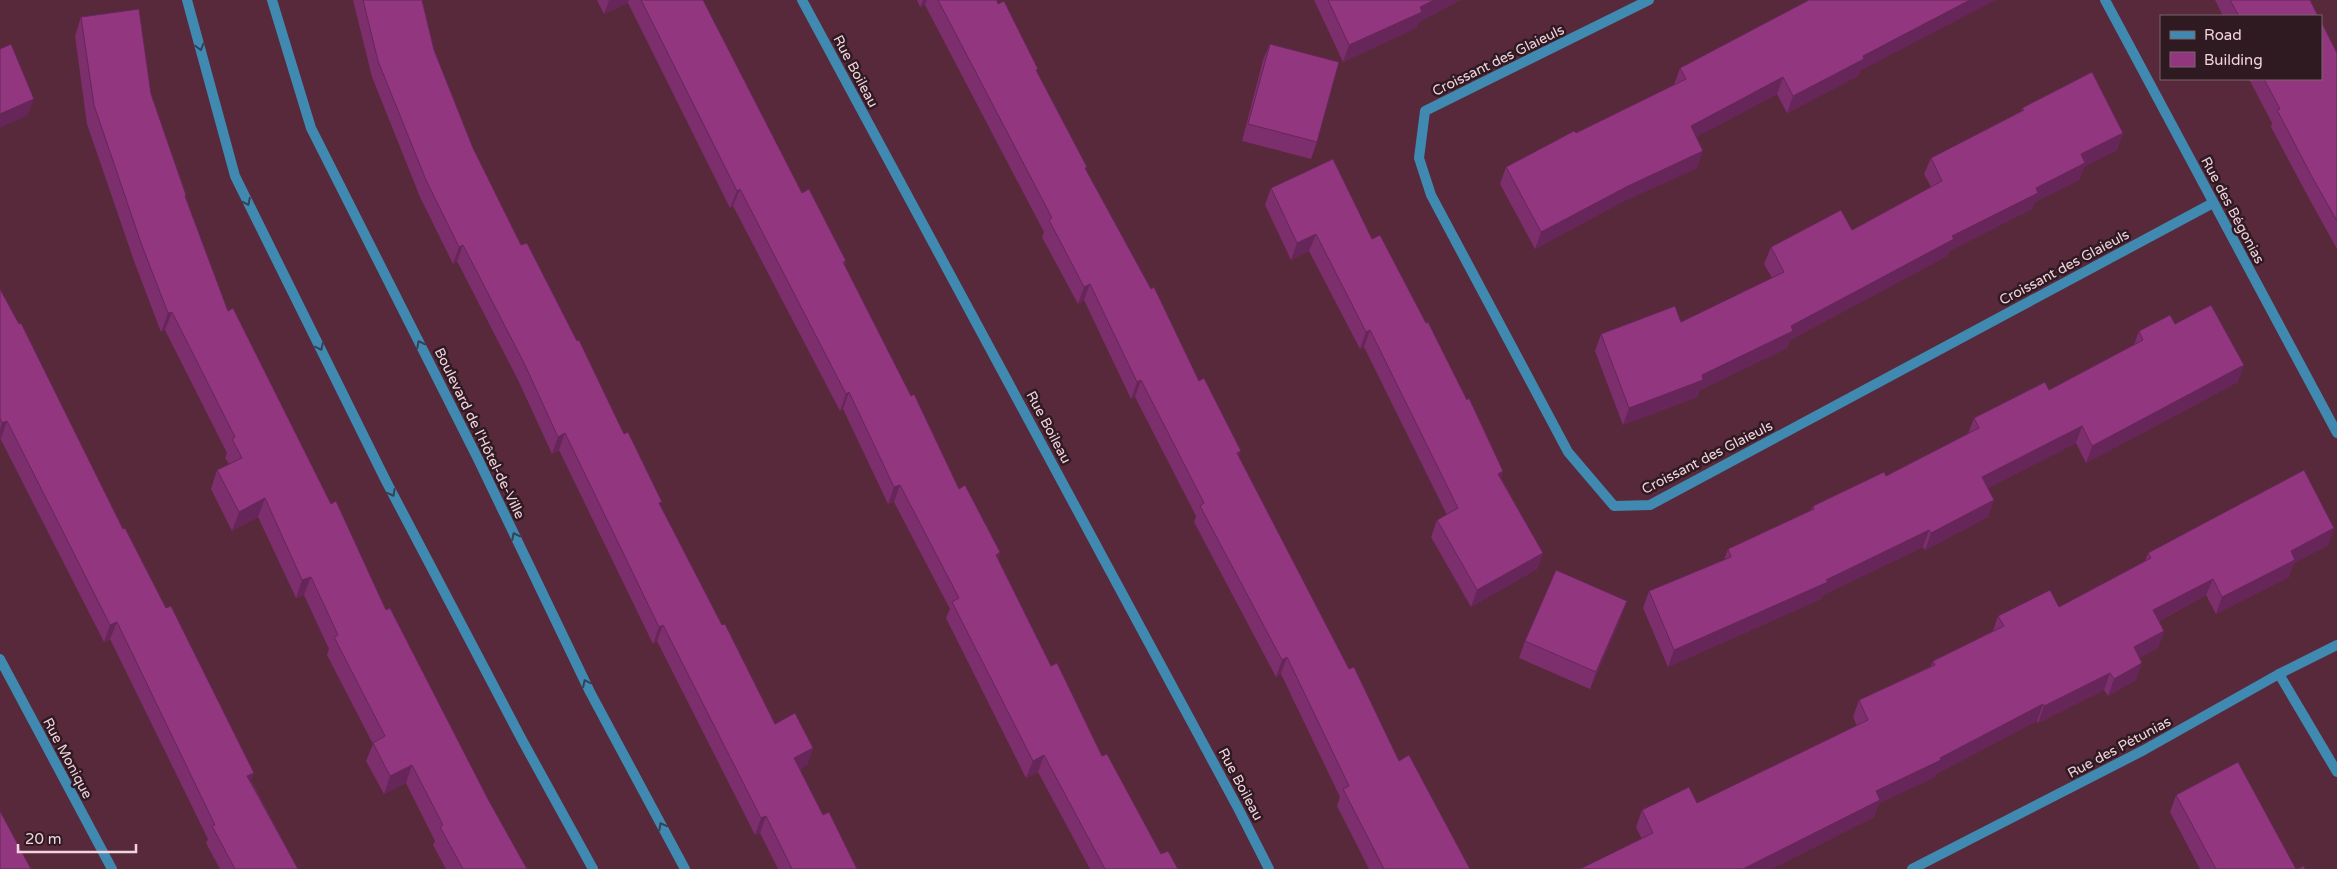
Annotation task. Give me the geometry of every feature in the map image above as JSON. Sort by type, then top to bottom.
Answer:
[{"type":"street","points":[[187,0],[234,176],[386,480],[521,738],[593,869]]},
{"type":"street","name":"Boulevard de l'Hôtel-de-Ville","points":[[272,0],[311,128],[478,459],[590,692],[685,869]]},
{"type":"street","name":"Rue Boileau","points":[[802,0],[1240,810],[1269,869]]},
{"type":"street","name":"Croissant des Glaieuls","points":[[1649,0],[1425,111],[1418,158],[1431,196],[1568,452],[1614,506],[1650,505],[2214,203]]},
{"type":"street","name":"Rue des Bégonias","points":[[2105,0],[2337,433]]},
{"type":"street","name":"Rue des Pétunias","points":[[1912,869],[2144,750],[2279,674],[2337,645]]},
{"type":"street","name":"Rue Monique","points":[[0,659],[112,869]]},
{"type":"street","points":[[2279,674],[2337,772]]},
{"type":"building","points":[[363,0],[422,0],[434,50],[473,148],[521,245],[527,243],[577,341],[579,340],[624,434],[628,432],[662,502],[659,503],[722,625],[725,624],[775,724],[795,713],[813,748],[794,758],[823,815],[829,812],[857,869],[792,869],[766,816],[761,818],[663,625],[659,627],[565,433],[558,437],[525,365],[463,245],[459,247],[426,180],[378,61]]},
{"type":"building","points":[[641,0],[703,0],[802,193],[809,189],[846,261],[843,262],[911,396],[914,394],[959,489],[965,485],[1000,552],[996,555],[1051,666],[1057,663],[1102,756],[1107,754],[1161,854],[1168,851],[1178,869],[1105,869],[1044,755],[1033,761],[952,602],[959,598],[900,485],[894,487],[849,392],[846,394],[740,189],[737,191]]},
{"type":"building","points":[[938,0],[997,0],[998,4],[1004,1],[1038,69],[1036,70],[1087,167],[1085,168],[1151,289],[1154,287],[1199,381],[1204,378],[1241,451],[1237,453],[1349,669],[1354,667],[1399,761],[1409,755],[1470,869],[1384,869],[1343,789],[1349,786],[1287,657],[1282,660],[1200,506],[1204,503],[1141,380],[1137,382],[1090,284],[1084,287],[1049,220],[1052,218]]},
{"type":"building","points":[[1328,0],[1434,0],[1420,7],[1422,12],[1349,45]]},
{"type":"building","points":[[1809,0],[1970,0],[1863,56],[1864,59],[1793,96],[1783,77],[1691,126],[1703,151],[1628,186],[1541,232],[1506,167],[1574,131],[1576,133],[1686,79],[1680,68]]},
{"type":"building","points":[[2230,0],[2310,0],[2318,15],[2238,15]]},
{"type":"building","points":[[139,9],[151,94],[185,196],[228,311],[233,308],[331,504],[336,501],[386,610],[390,608],[489,801],[527,869],[463,869],[440,827],[443,825],[412,765],[390,776],[373,743],[385,736],[334,637],[338,635],[311,577],[302,580],[265,498],[239,512],[217,470],[242,458],[232,439],[235,437],[172,312],[168,313],[141,243],[94,105],[81,17]]},
{"type":"building","points":[[2322,23],[2337,53],[2337,221],[2277,110],[2280,109],[2265,80],[2322,80]]},
{"type":"building","points":[[11,44],[34,99],[0,114],[0,49]]},
{"type":"building","points":[[1270,44],[1339,62],[1317,142],[1248,124]]},
{"type":"building","points":[[2092,72],[2123,133],[2081,154],[2085,163],[2036,188],[2038,193],[1952,236],[1954,239],[1791,326],[1793,331],[1702,375],[1703,380],[1629,408],[1601,334],[1675,306],[1681,322],[1784,272],[1771,247],[1841,210],[1852,230],[1942,181],[1931,158]]},
{"type":"building","points":[[1333,159],[1372,239],[1380,235],[1426,323],[1428,322],[1467,400],[1469,398],[1503,471],[1498,474],[1543,553],[1477,590],[1437,520],[1458,508],[1370,330],[1366,332],[1316,234],[1297,243],[1271,188]]},
{"type":"building","points":[[0,289],[19,324],[21,323],[123,529],[125,528],[166,608],[171,606],[254,773],[247,776],[298,869],[235,869],[212,826],[215,825],[117,622],[110,625],[7,421],[2,423],[0,418]]},
{"type":"building","points":[[2211,305],[2244,365],[2092,446],[2082,426],[1982,477],[1994,500],[1931,533],[1929,530],[1826,580],[1828,582],[1674,650],[1649,591],[1731,557],[1728,549],[1814,509],[1813,506],[1884,472],[1886,476],[1979,428],[1974,418],[2045,382],[2049,390],[2143,340],[2139,331],[2170,315],[2175,324]]},
{"type":"building","points":[[2304,470],[2334,528],[2291,551],[2295,560],[2222,597],[2213,579],[2153,610],[2164,631],[2134,647],[2142,663],[2114,679],[2110,673],[2044,706],[2043,704],[1940,758],[1941,760],[1876,791],[1880,800],[1743,869],[1580,869],[1653,833],[1642,810],[1689,787],[1697,803],[1868,720],[1859,700],[1935,665],[1933,661],[2004,626],[1998,616],[2050,590],[2059,607],[2151,558],[2148,553]]},
{"type":"building","points":[[1556,570],[1627,601],[1596,672],[1525,641]]},
{"type":"building","points":[[2238,762],[2296,869],[2216,869],[2176,795]]},
{"type":"building","points":[[0,811],[31,869],[0,869]]}]
